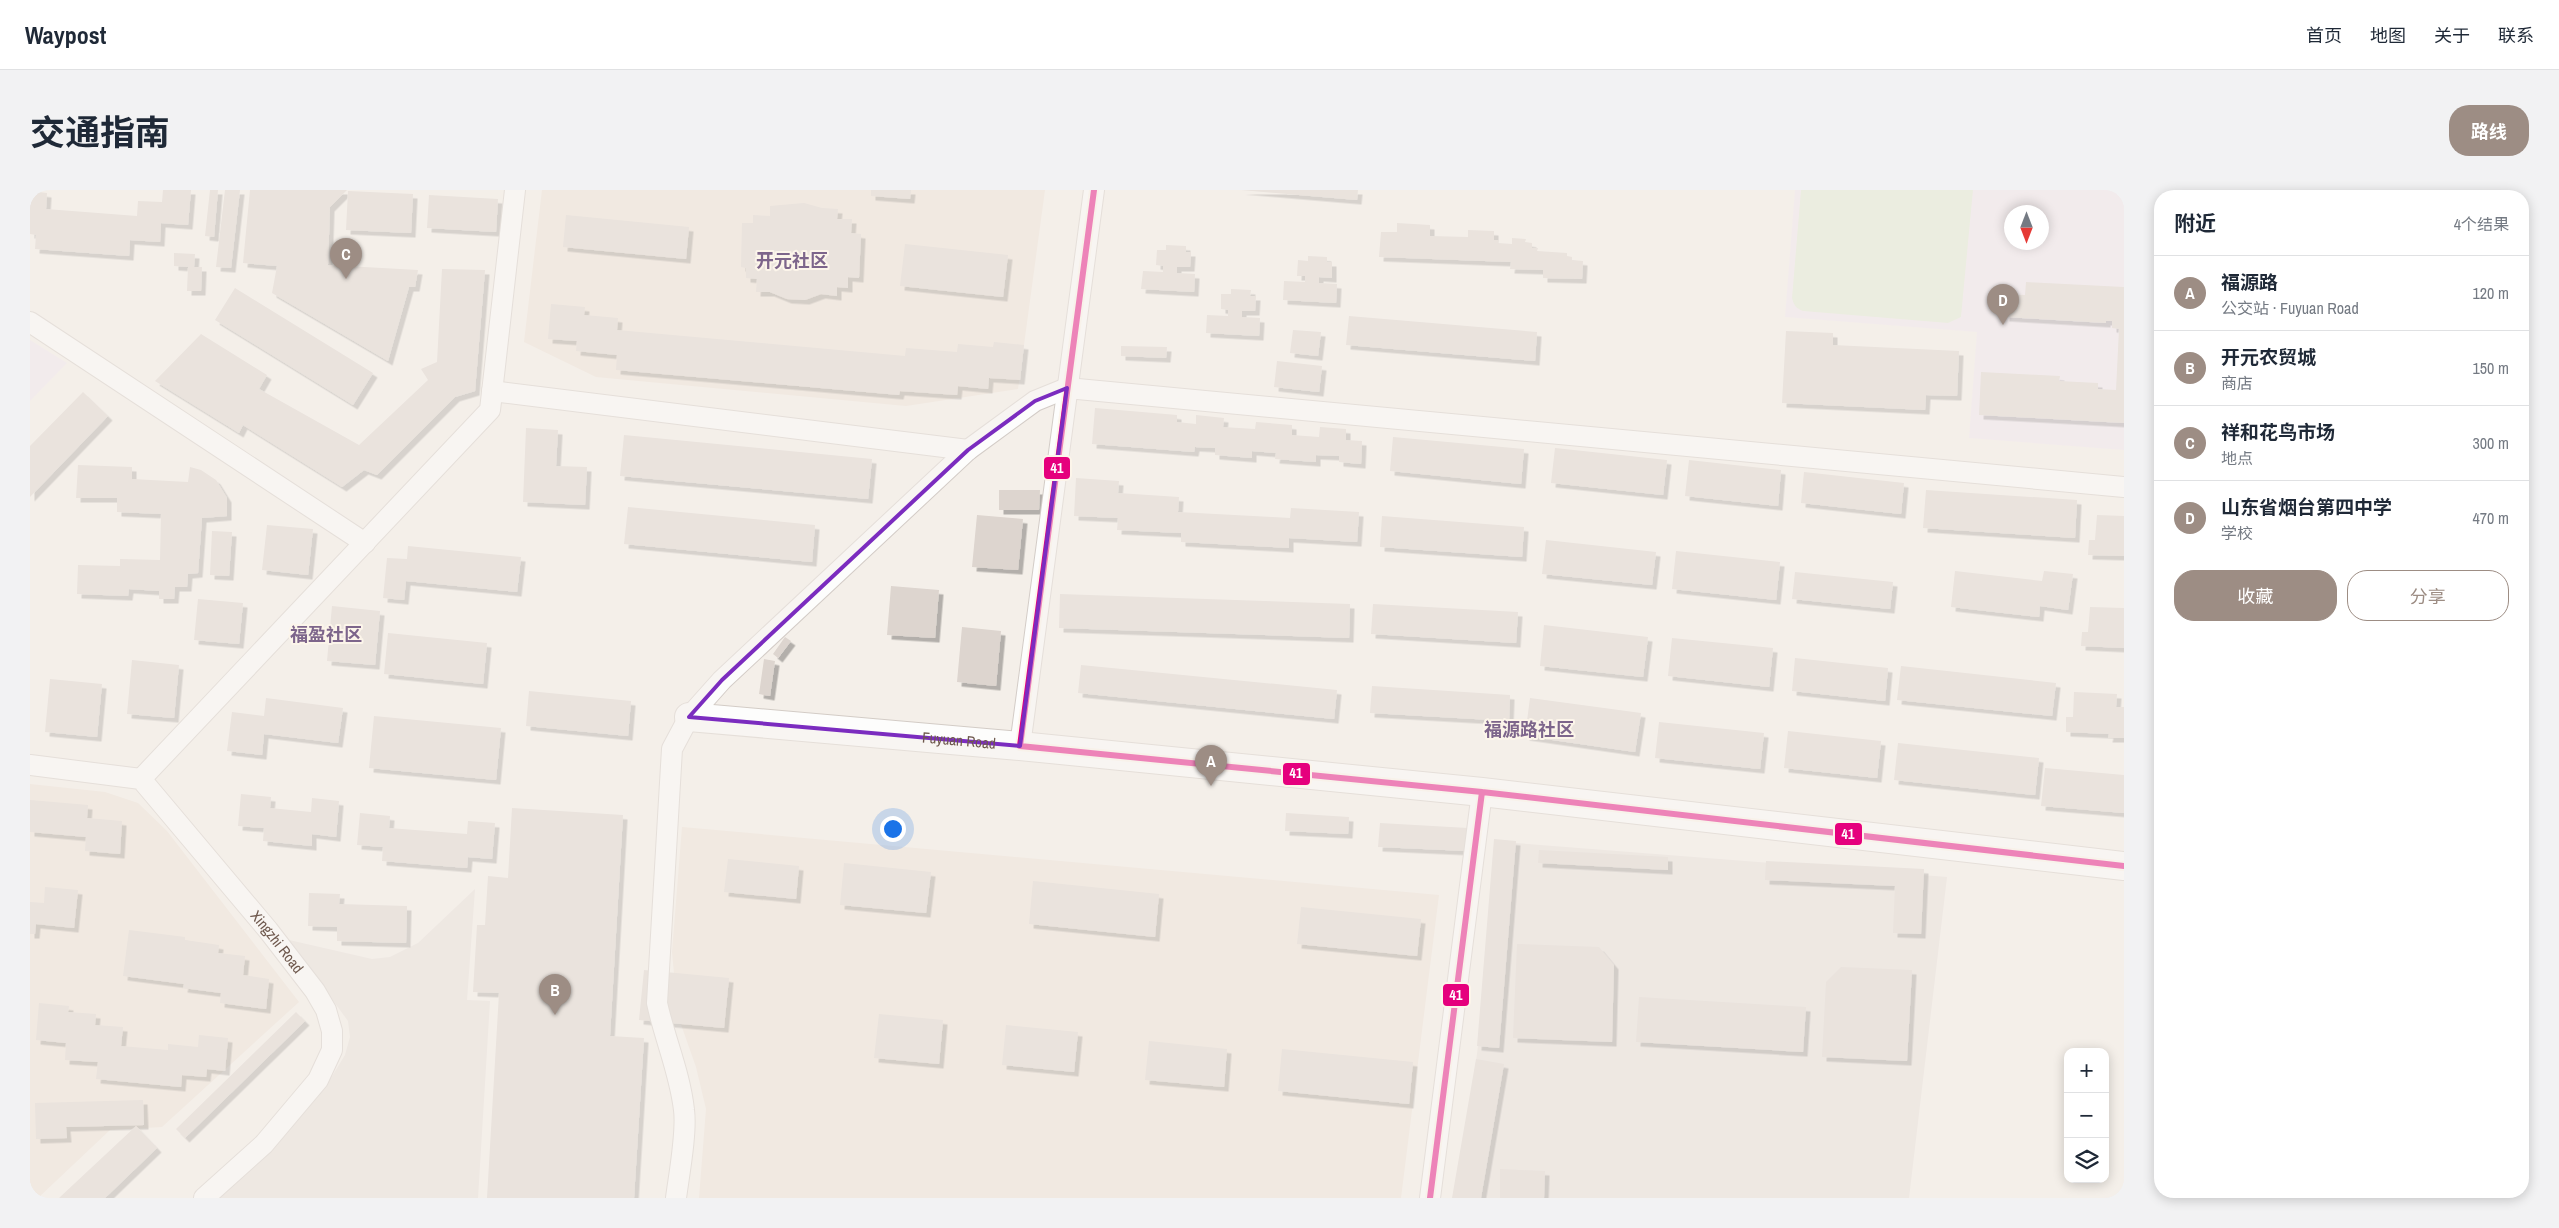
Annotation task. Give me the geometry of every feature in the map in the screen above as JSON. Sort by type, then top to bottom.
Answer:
[{"type":"street","points":[[30,765],[141,779],[490,410],[515,190]]},
{"type":"street","points":[[1020,746],[1094,190]]},
{"type":"street","points":[[30,322],[365,543]]},
{"type":"street","points":[[676,1198],[685,1113],[677,1070],[662,1029],[657,1003],[672,749],[689,718],[722,680],[968,450],[1034,401],[1068,388],[2124,487]]},
{"type":"street","points":[[492,390],[968,450]]},
{"type":"street","name":"Fuyuan Road","points":[[689,718],[1020,746],[1482,792],[2124,866]]},
{"type":"street","name":"Xingzhi Road","points":[[141,779],[268,930],[322,1004],[330,1019],[332,1031],[332,1050],[318,1080],[264,1144],[204,1198]]},
{"type":"street","points":[[1430,1198],[1482,792]]},
{"type":"highlighted area","points":[[1067,388],[1020,746],[689,717],[722,680],[968,450],[1035,401]]},
{"type":"shaded area","points":[[542,190],[1045,190],[1018,389],[906,406],[596,377],[524,342]]},
{"type":"shaded area","points":[[1795,190],[2124,190],[2124,450],[1969,438],[1977,332],[1785,317]]},
{"type":"shaded area","points":[[30,340],[67,363],[30,401]]},
{"type":"shaded area","points":[[30,784],[105,792],[138,803],[167,831],[299,1002],[162,1127],[110,1130],[38,1198],[30,1198]]},
{"type":"shaded area","points":[[682,827],[1439,895],[1401,1198],[699,1198],[706,1109],[696,1067],[678,1016],[672,952]]},
{"type":"shaded area","points":[[1503,842],[1947,877],[1909,1198],[1455,1198],[1476,1062]]},
{"type":"shaded area","points":[[475,889],[467,1000],[490,1001],[478,1198],[217,1198],[263,1156],[331,1078],[345,1055],[350,1037],[348,1021],[289,940],[372,959],[390,957],[418,943]]},
{"type":"green space","points":[[1801,190],[1973,190],[1961,317],[1948,323],[1803,311],[1797,308],[1792,298]]},
{"type":"building","points":[[163,190],[191,190],[188,225],[161,223],[160,242],[130,240],[129,256],[35,249],[36,235],[30,234],[30,191],[47,193],[46,209],[137,216],[138,201],[162,202]]},
{"type":"building","points":[[210,190],[218,190],[214,237],[205,236]]},
{"type":"building","points":[[225,190],[240,190],[231,268],[216,267]]},
{"type":"building","points":[[250,190],[347,190],[330,207],[328,265],[418,270],[415,287],[409,287],[388,361],[272,293],[277,266],[243,263]]},
{"type":"building","points":[[871,190],[911,190],[910,199],[871,196]]},
{"type":"building","points":[[1241,190],[1358,190],[1357,200]]},
{"type":"building","points":[[348,191],[413,194],[411,233],[346,230]]},
{"type":"building","points":[[429,195],[498,199],[496,232],[427,228]]},
{"type":"building","points":[[804,203],[822,208],[838,209],[837,219],[852,219],[851,233],[861,234],[859,278],[848,277],[848,288],[837,287],[837,296],[821,294],[805,300],[787,299],[770,292],[756,292],[757,279],[746,278],[746,268],[741,267],[742,223],[753,223],[753,215],[770,216],[770,206]]},
{"type":"building","points":[[566,215],[689,227],[686,259],[563,247]]},
{"type":"building","points":[[1397,223],[1430,225],[1430,236],[1468,237],[1468,230],[1494,231],[1494,240],[1499,240],[1498,243],[1512,244],[1512,238],[1526,239],[1525,242],[1532,243],[1532,248],[1538,248],[1537,251],[1567,253],[1567,256],[1572,257],[1572,260],[1583,261],[1582,279],[1543,278],[1543,270],[1510,269],[1511,262],[1379,257],[1381,232],[1397,232]]},
{"type":"building","points":[[905,244],[1008,255],[1003,297],[900,286]]},
{"type":"building","points":[[1166,245],[1186,246],[1186,252],[1191,252],[1190,267],[1177,267],[1177,273],[1195,274],[1194,292],[1141,289],[1143,271],[1163,272],[1163,266],[1156,265],[1157,250],[1166,250]]},
{"type":"building","points":[[174,253],[195,254],[194,267],[202,267],[201,291],[187,291],[188,267],[174,266]]},
{"type":"building","points":[[1308,256],[1327,257],[1327,262],[1332,262],[1332,278],[1319,277],[1319,283],[1337,284],[1336,303],[1283,300],[1284,281],[1305,282],[1305,276],[1297,276],[1298,260],[1308,261]]},
{"type":"building","points":[[442,269],[485,270],[475,391],[455,397],[377,475],[364,470],[342,487],[243,425],[239,433],[155,381],[201,334],[267,375],[259,389],[359,445],[428,380],[421,369],[437,362]]},
{"type":"building","points":[[2026,282],[2124,287],[2124,423],[1979,415],[1981,372],[2060,376],[2059,381],[2098,383],[2098,389],[2116,390],[2119,329],[2112,328],[2112,321],[2106,321],[2106,323],[2005,317],[2006,294],[2025,295]]},
{"type":"building","points":[[235,288],[373,373],[353,405],[215,320]]},
{"type":"building","points":[[1231,289],[1251,290],[1250,296],[1256,296],[1255,311],[1242,311],[1242,317],[1260,318],[1259,336],[1206,333],[1207,315],[1228,316],[1228,310],[1221,309],[1221,294],[1231,294]]},
{"type":"building","points":[[551,304],[585,307],[584,315],[618,318],[617,330],[905,356],[906,348],[957,352],[958,344],[993,347],[994,342],[1024,345],[1020,380],[989,378],[988,389],[958,386],[957,395],[900,391],[899,395],[616,370],[617,355],[576,351],[577,341],[548,339]]},
{"type":"building","points":[[1349,316],[1537,332],[1535,361],[1346,345]]},
{"type":"building","points":[[1293,330],[1321,332],[1318,356],[1290,353]]},
{"type":"building","points":[[1786,331],[1833,333],[1833,345],[1959,351],[1957,396],[1926,395],[1925,410],[1782,403]]},
{"type":"building","points":[[1121,346],[1167,347],[1166,358],[1121,356]]},
{"type":"building","points":[[1277,361],[1322,366],[1319,392],[1274,387]]},
{"type":"building","points":[[83,392],[108,416],[30,497],[30,446]]},
{"type":"building","points":[[1095,408],[1177,415],[1177,422],[1196,424],[1196,415],[1224,418],[1223,427],[1255,429],[1256,422],[1292,425],[1292,435],[1319,437],[1320,427],[1346,429],[1346,440],[1362,441],[1361,464],[1339,462],[1339,456],[1316,455],[1316,462],[1275,459],[1276,453],[1252,451],[1252,458],[1215,455],[1215,448],[1195,447],[1194,452],[1092,444]]},
{"type":"building","points":[[526,428],[558,430],[556,466],[587,467],[585,505],[523,502]]},
{"type":"building","points":[[624,435],[872,459],[868,499],[620,476]]},
{"type":"building","points":[[1393,437],[1524,449],[1521,484],[1390,471]]},
{"type":"building","points":[[1555,448],[1667,460],[1663,495],[1551,483]]},
{"type":"building","points":[[1689,460],[1781,470],[1778,506],[1685,496]]},
{"type":"building","points":[[78,465],[132,467],[132,479],[188,482],[190,467],[201,470],[216,480],[227,498],[227,516],[202,518],[198,573],[188,574],[187,587],[175,587],[174,599],[159,599],[159,591],[129,589],[128,596],[77,594],[78,565],[120,566],[120,559],[160,560],[161,514],[117,512],[117,498],[76,498]]},
{"type":"building","points":[[1804,472],[1904,483],[1901,514],[1801,503]]},
{"type":"building","points":[[1076,478],[1119,481],[1118,493],[1179,497],[1178,512],[1290,518],[1291,508],[1359,512],[1357,542],[1289,538],[1289,548],[1181,542],[1181,533],[1117,530],[1118,518],[1074,516]]},
{"type":"building","points":[[999,490],[1040,490],[1039,510],[999,510]]},
{"type":"building","points":[[1926,490],[2077,500],[2075,538],[1923,528]]},
{"type":"building","points":[[628,507],[815,525],[812,562],[624,544]]},
{"type":"building","points":[[977,515],[1023,519],[1018,570],[972,567]]},
{"type":"building","points":[[2097,515],[2124,516],[2124,556],[2088,555],[2089,540],[2095,540]]},
{"type":"building","points":[[1382,516],[1524,527],[1522,557],[1380,547]]},
{"type":"building","points":[[267,525],[313,529],[308,575],[262,570]]},
{"type":"building","points":[[212,531],[232,532],[229,576],[210,575]]},
{"type":"building","points":[[1546,540],[1656,552],[1652,585],[1542,574]]},
{"type":"building","points":[[408,546],[521,557],[517,592],[406,581],[404,600],[383,598],[387,558],[407,559]]},
{"type":"building","points":[[1676,551],[1780,562],[1776,600],[1672,589]]},
{"type":"building","points":[[1955,571],[2042,581],[2044,571],[2073,574],[2068,610],[2040,606],[2039,617],[1951,607]]},
{"type":"building","points":[[1795,572],[1893,582],[1890,609],[1792,599]]},
{"type":"building","points":[[891,586],[939,590],[935,638],[887,635]]},
{"type":"building","points":[[1060,594],[1350,604],[1349,638],[1059,628]]},
{"type":"building","points":[[198,599],[243,603],[239,644],[194,640]]},
{"type":"building","points":[[1373,604],[1518,612],[1516,643],[1371,634]]},
{"type":"building","points":[[332,606],[380,611],[375,665],[327,661]]},
{"type":"building","points":[[2090,607],[2124,608],[2124,648],[2081,646],[2082,632],[2088,632]]},
{"type":"building","points":[[1544,625],[1648,637],[1643,677],[1540,666]]},
{"type":"building","points":[[962,627],[1001,631],[996,686],[957,682]]},
{"type":"building","points":[[388,633],[487,643],[483,684],[384,674]]},
{"type":"building","points":[[785,637],[791,641],[778,658],[773,654]]},
{"type":"building","points":[[1672,638],[1773,648],[1769,687],[1668,676]]},
{"type":"building","points":[[1795,658],[1888,668],[1885,701],[1792,691]]},
{"type":"building","points":[[764,659],[775,661],[770,696],[759,694]]},
{"type":"building","points":[[132,660],[179,665],[174,718],[127,714]]},
{"type":"building","points":[[1081,665],[1337,690],[1334,719],[1078,693]]},
{"type":"building","points":[[1901,666],[2056,683],[2052,716],[1897,700]]},
{"type":"building","points":[[50,679],[102,684],[97,737],[45,732]]},
{"type":"building","points":[[1372,686],[1510,695],[1509,721],[1370,713]]},
{"type":"building","points":[[529,691],[631,701],[628,736],[526,726]]},
{"type":"building","points":[[2074,692],[2117,694],[2116,707],[2124,707],[2124,738],[2108,738],[2109,734],[2066,732],[2066,717],[2073,717]]},
{"type":"building","points":[[266,698],[343,708],[338,743],[264,734],[262,755],[227,751],[232,712],[264,716]]},
{"type":"building","points":[[1530,698],[1641,713],[1635,752],[1525,736]]},
{"type":"building","points":[[374,716],[501,728],[496,780],[369,768]]},
{"type":"building","points":[[1659,722],[1764,733],[1760,769],[1655,758]]},
{"type":"building","points":[[1788,731],[1881,741],[1877,778],[1784,768]]},
{"type":"building","points":[[1898,743],[2039,758],[2035,795],[1894,780]]},
{"type":"building","points":[[2045,768],[2124,775],[2124,813],[2041,806]]},
{"type":"building","points":[[241,794],[271,797],[270,808],[311,812],[312,798],[339,801],[336,837],[312,834],[312,846],[263,841],[264,828],[238,826]]},
{"type":"building","points":[[30,800],[88,805],[87,818],[122,821],[120,854],[85,851],[86,837],[30,832]]},
{"type":"building","points":[[512,808],[623,815],[610,1036],[644,1038],[634,1198],[487,1198],[499,993],[473,992],[477,925],[485,925],[488,876],[508,878]]},
{"type":"building","points":[[360,813],[390,816],[389,828],[467,834],[468,821],[495,823],[492,859],[468,857],[467,868],[382,861],[383,847],[357,845]]},
{"type":"building","points":[[1286,813],[1349,817],[1348,834],[1285,831]]},
{"type":"building","points":[[1380,823],[1468,828],[1467,851],[1378,847]]},
{"type":"building","points":[[1494,839],[1516,841],[1499,1048],[1477,1046]]},
{"type":"building","points":[[1539,850],[1668,857],[1668,870],[1538,863]]},
{"type":"building","points":[[728,859],[799,866],[796,899],[724,892]]},
{"type":"building","points":[[1766,861],[1924,869],[1921,934],[1893,933],[1895,886],[1765,880]]},
{"type":"building","points":[[844,863],[931,872],[926,913],[840,905]]},
{"type":"building","points":[[1033,881],[1159,894],[1155,937],[1029,924]]},
{"type":"building","points":[[45,887],[78,890],[74,928],[36,924],[35,934],[30,934],[30,902],[44,903]]},
{"type":"building","points":[[309,893],[340,894],[339,904],[407,906],[406,943],[337,941],[337,927],[308,926]]},
{"type":"building","points":[[1301,907],[1421,919],[1417,956],[1297,944]]},
{"type":"building","points":[[129,930],[185,937],[185,940],[219,945],[218,953],[245,956],[243,975],[269,979],[266,1009],[220,1003],[221,993],[183,988],[184,984],[123,976]]},
{"type":"building","points":[[1517,944],[1599,947],[1614,965],[1612,1042],[1513,1038]]},
{"type":"building","points":[[1841,967],[1912,970],[1907,1061],[1822,1057],[1826,982]]},
{"type":"building","points":[[644,970],[729,978],[724,1028],[639,1020]]},
{"type":"building","points":[[1639,997],[1806,1007],[1803,1052],[1636,1042]]},
{"type":"building","points":[[39,1003],[69,1006],[68,1012],[96,1014],[95,1025],[123,1027],[121,1046],[168,1050],[168,1044],[198,1047],[199,1035],[228,1038],[225,1071],[207,1069],[206,1077],[182,1075],[181,1087],[96,1079],[98,1062],[65,1060],[66,1043],[36,1040]]},
{"type":"building","points":[[296,1012],[305,1021],[185,1138],[176,1129]]},
{"type":"building","points":[[879,1014],[943,1020],[939,1064],[874,1058]]},
{"type":"building","points":[[1006,1025],[1078,1032],[1074,1072],[1002,1065]]},
{"type":"building","points":[[1149,1041],[1227,1049],[1224,1087],[1145,1080]]},
{"type":"building","points":[[1282,1049],[1413,1062],[1409,1104],[1278,1091]]},
{"type":"building","points":[[1476,1059],[1504,1064],[1481,1198],[1452,1198]]},
{"type":"building","points":[[143,1100],[144,1125],[66,1127],[67,1138],[36,1139],[35,1103]]},
{"type":"building","points":[[136,1126],[157,1148],[105,1198],[59,1198]]},
{"type":"building","points":[[1500,1169],[1545,1171],[1544,1198],[1500,1198]]},
{"type":"transit line","name":"41","points":[[1020,746],[1094,190]]},
{"type":"transit line","name":"41","points":[[1020,746],[1482,792],[2124,866]]},
{"type":"transit line","name":"41","points":[[1430,1198],[1482,792]]},
{"type":"place","name":"祥和花鸟市场","points":[[346,279]]},
{"type":"place","name":"山东省烟台第四中学","points":[[2003,325]]},
{"type":"place","name":"福源路","points":[[1211,786]]},
{"type":"place","name":"开元农贸城","points":[[555,1015]]},
{"type":"district","name":"开元社区","points":[[792,261]]},
{"type":"district","name":"福盈社区","points":[[326,635]]},
{"type":"district","name":"福源路社区","points":[[1529,730]]}]
